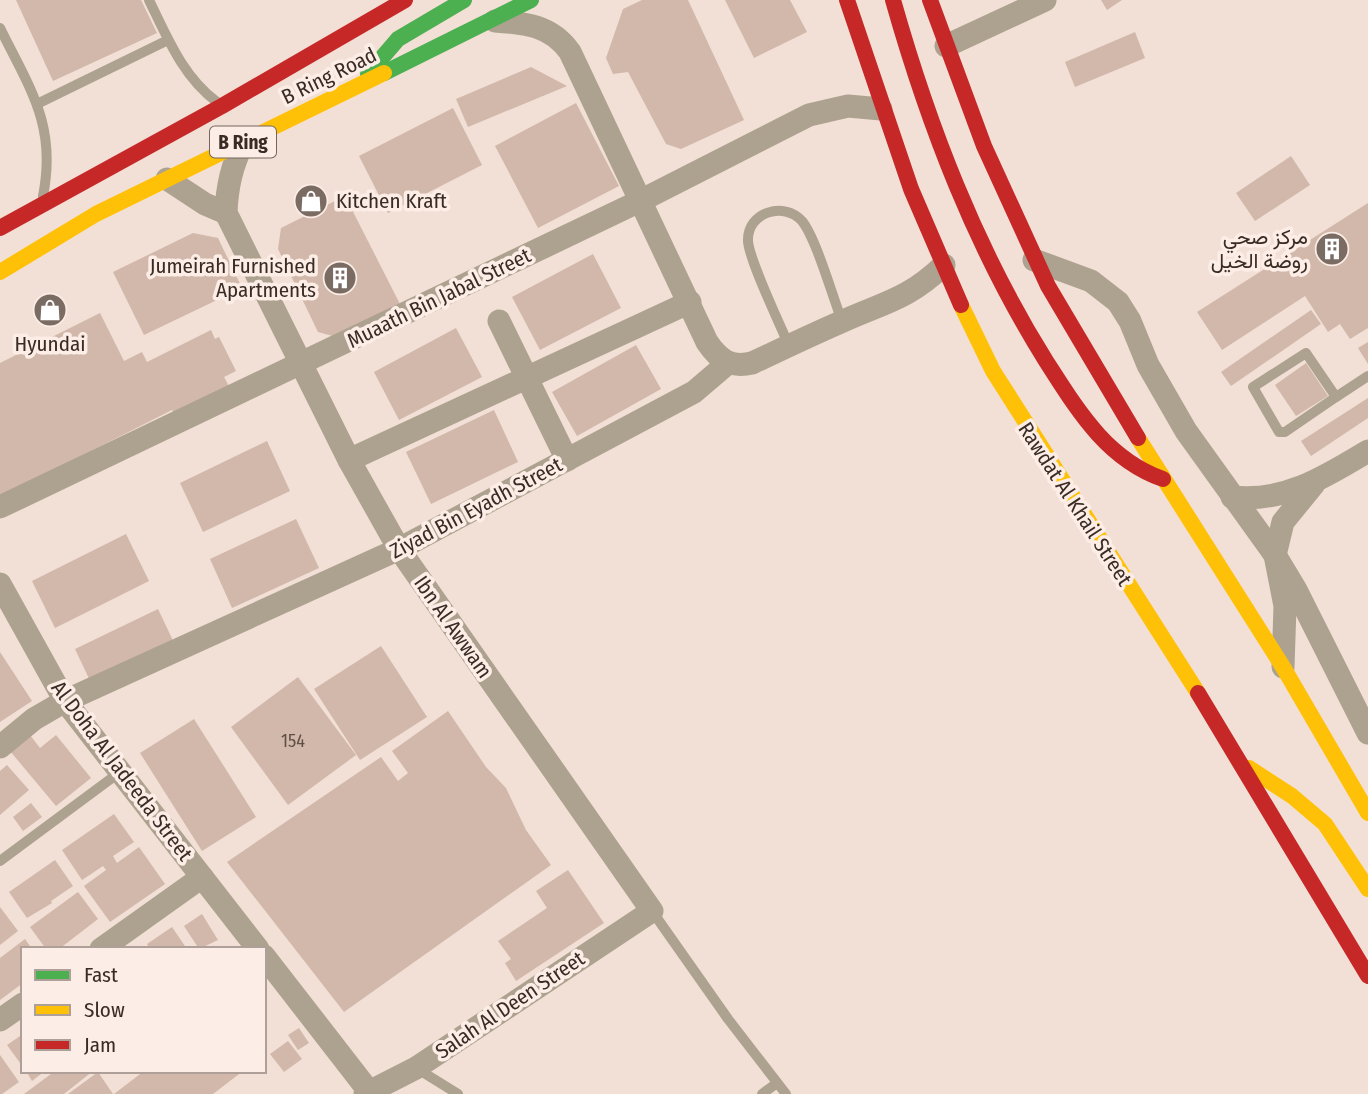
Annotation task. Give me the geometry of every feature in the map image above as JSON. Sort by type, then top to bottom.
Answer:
[{"type":"main road","name":"B Ring Road","points":[[0,228],[222,106],[405,0]]},
{"type":"main road","points":[[363,83],[375,62],[408,30],[464,0]]},
{"type":"main road","name":"B Ring Road","points":[[0,272],[96,214],[531,0]]},
{"type":"main road","name":"Rawdat Al Khail Street","points":[[847,0],[881,109],[971,330],[1013,405],[1243,764],[1368,976]]},
{"type":"main road","points":[[893,0],[913,71],[952,173],[991,261],[1040,351],[1083,417],[1112,450],[1141,471],[1164,480]]},
{"type":"main road","points":[[930,0],[984,146],[1034,260],[1106,387],[1283,667],[1368,813]]},
{"type":"main road","points":[[1243,764],[1292,796],[1325,824],[1368,889]]},
{"type":"street","points":[[946,46],[1045,0]]},
{"type":"street","points":[[491,20],[525,23],[554,34],[562,41],[642,200],[707,342],[716,356],[728,363],[741,366],[752,363],[842,321],[904,297],[919,289],[944,265]]},
{"type":"street","name":"Muaath Bin Jabal Street","points":[[0,507],[642,200],[809,115],[849,106],[881,109]]},
{"type":"street","points":[[167,179],[205,204],[226,213],[226,188],[233,163],[244,141]]},
{"type":"street","name":"Ibn Al Awwam","points":[[226,213],[349,460],[399,549],[652,911]]},
{"type":"street","points":[[1034,260],[1091,281],[1118,302],[1163,393],[1232,497],[1275,555],[1296,590],[1368,733]]},
{"type":"street","points":[[349,460],[527,380],[690,302]]},
{"type":"street","points":[[499,321],[567,460]]},
{"type":"street","name":"Ziyad Bin Eyadh Street","points":[[0,747],[34,719],[65,701],[399,549],[694,392],[728,363]]},
{"type":"street","points":[[1232,497],[1273,495],[1314,484],[1368,451]]},
{"type":"street","points":[[1283,667],[1285,606],[1275,555],[1283,522],[1314,484]]},
{"type":"street","name":"Al Doha Al Jadeeda Street","points":[[0,584],[65,701],[256,947]]},
{"type":"street","points":[[104,947],[202,877]]},
{"type":"street","name":"Salah Al Deen Street","points":[[369,1093],[416,1068],[652,911]]},
{"type":"street","points":[[266,959],[369,1093]]},
{"type":"street","points":[[0,1020],[21,1005]]},
{"type":"lane","points":[[149,0],[168,40],[200,87],[222,106]]},
{"type":"lane","points":[[0,28],[37,104],[45,131],[49,164],[41,206]]},
{"type":"lane","points":[[37,104],[168,40]]},
{"type":"lane","points":[[789,346],[748,244],[751,226],[765,213],[783,210],[792,213],[805,225],[842,321]]},
{"type":"lane","points":[[1336,397],[1306,353],[1252,389],[1277,430],[1282,433],[1368,376]]},
{"type":"lane","points":[[0,861],[120,772]]},
{"type":"lane","points":[[652,911],[786,1094]]},
{"type":"lane","points":[[416,1068],[458,1094]]},
{"type":"lane","points":[[762,1094],[777,1083]]},
{"type":"building","points":[[16,0],[141,0],[157,33],[53,81]]},
{"type":"building","points":[[642,0],[688,0],[744,120],[681,149],[666,144],[628,72],[613,74],[606,58],[623,9]]},
{"type":"building","points":[[725,0],[790,0],[807,32],[754,58]]},
{"type":"building","points":[[1101,0],[1122,0],[1107,10]]},
{"type":"building","points":[[1135,32],[1145,58],[1075,87],[1065,62]]},
{"type":"building","points":[[531,67],[567,86],[468,127],[456,99]]},
{"type":"building","points":[[576,103],[619,186],[538,228],[495,146]]},
{"type":"building","points":[[453,108],[482,165],[388,213],[359,156]]},
{"type":"building","points":[[1291,156],[1310,185],[1255,221],[1236,193]]},
{"type":"building","name":"Jumeirah Furnished Apartments","points":[[345,196],[402,308],[340,338],[318,332],[278,249],[281,228]]},
{"type":"building","name":"مركز صحي روضة الخيل","points":[[1368,203],[1368,328],[1350,339],[1340,324],[1328,332],[1305,296],[1222,350],[1197,312]]},
{"type":"building","points":[[193,233],[218,238],[242,288],[144,335],[113,272]]},
{"type":"building","points":[[593,254],[621,308],[540,350],[512,297]]},
{"type":"building","points":[[1311,310],[1321,324],[1231,386],[1221,372]]},
{"type":"building","points":[[100,313],[124,361],[142,352],[147,362],[211,330],[215,339],[219,337],[236,371],[224,377],[231,390],[176,418],[172,410],[0,497],[0,363]]},
{"type":"building","points":[[456,328],[482,377],[399,420],[374,372]]},
{"type":"building","points":[[1368,342],[1368,364],[1358,348]]},
{"type":"building","points":[[636,345],[661,389],[577,436],[552,392]]},
{"type":"building","points":[[1306,363],[1328,396],[1296,416],[1275,385]]},
{"type":"building","points":[[1368,398],[1368,418],[1311,456],[1301,441]]},
{"type":"building","points":[[494,410],[518,462],[431,504],[406,452]]},
{"type":"building","points":[[267,441],[290,491],[203,532],[180,483]]},
{"type":"building","points":[[296,519],[319,568],[232,608],[210,559]]},
{"type":"building","points":[[126,534],[149,581],[55,628],[32,581]]},
{"type":"building","points":[[158,609],[176,647],[93,687],[75,649]]},
{"type":"building","points":[[381,646],[427,717],[360,760],[314,689]]},
{"type":"building","points":[[0,652],[32,701],[0,722]]},
{"type":"building","points":[[298,677],[356,755],[288,805],[231,727]]},
{"type":"building","points":[[448,711],[486,767],[506,788],[526,830],[551,865],[344,1012],[227,862],[381,757],[398,781],[408,773],[392,751]]},
{"type":"building","points":[[194,719],[256,817],[202,851],[140,753]]},
{"type":"building","points":[[30,735],[40,748],[56,735],[91,778],[56,806],[10,751]]},
{"type":"building","points":[[7,765],[29,790],[0,815],[0,771]]},
{"type":"building","points":[[31,803],[42,817],[23,831],[13,817]]},
{"type":"building","points":[[114,814],[134,842],[113,856],[117,863],[139,847],[165,884],[110,922],[84,886],[106,870],[103,866],[82,880],[62,850]]},
{"type":"building","points":[[55,860],[73,886],[27,918],[9,892]]},
{"type":"building","points":[[568,870],[604,923],[516,981],[505,963],[511,959],[498,941],[547,908],[536,891]]},
{"type":"building","points":[[78,892],[98,919],[62,947],[45,947],[30,927]]},
{"type":"building","points":[[0,907],[18,931],[0,945]]},
{"type":"building","points":[[202,914],[218,940],[198,947],[184,926]]},
{"type":"building","points":[[172,927],[186,947],[149,947],[147,944]]},
{"type":"building","points":[[25,939],[31,947],[21,947],[21,984],[0,1000],[0,958]]},
{"type":"building","points":[[299,1028],[309,1043],[298,1050],[288,1035]]},
{"type":"building","points":[[21,1035],[21,1064],[7,1045]]},
{"type":"building","points":[[288,1041],[302,1059],[284,1072],[270,1054]]},
{"type":"building","points":[[0,1055],[19,1082],[2,1094],[0,1094]]},
{"type":"building","points":[[27,1073],[42,1073],[32,1081]]},
{"type":"building","points":[[52,1073],[90,1073],[64,1094],[24,1094]]},
{"type":"building","points":[[99,1073],[113,1094],[68,1094]]},
{"type":"building","points":[[141,1073],[240,1073],[213,1094],[114,1094]]},
{"type":"traffic: fast","points":[[368,74],[398,39],[464,0]]},
{"type":"traffic: fast","points":[[384,73],[531,0]]},
{"type":"traffic: slow","points":[[0,272],[96,214],[384,73]]},
{"type":"traffic: slow","points":[[961,305],[993,371],[1198,693]]},
{"type":"traffic: slow","points":[[1138,438],[1283,667],[1368,813]]},
{"type":"traffic: slow","points":[[1249,768],[1292,796],[1325,824],[1368,889]]},
{"type":"traffic: jam","points":[[0,228],[222,106],[405,0]]},
{"type":"traffic: jam","points":[[847,0],[911,189],[961,305]]},
{"type":"traffic: jam","points":[[893,0],[922,94],[957,186],[976,231],[1021,319],[1069,397],[1109,446],[1125,459],[1163,479]]},
{"type":"traffic: jam","points":[[930,0],[984,146],[1048,286],[1138,438]]},
{"type":"traffic: jam","points":[[1198,693],[1368,976]]},
{"type":"place","name":"Kitchen Kraft","points":[[311,201]]},
{"type":"place","name":"مركز صحي روضة الخيل","points":[[1332,249]]},
{"type":"place","name":"Jumeirah Furnished Apartments","points":[[340,278]]},
{"type":"place","name":"Hyundai","points":[[50,310]]}]
